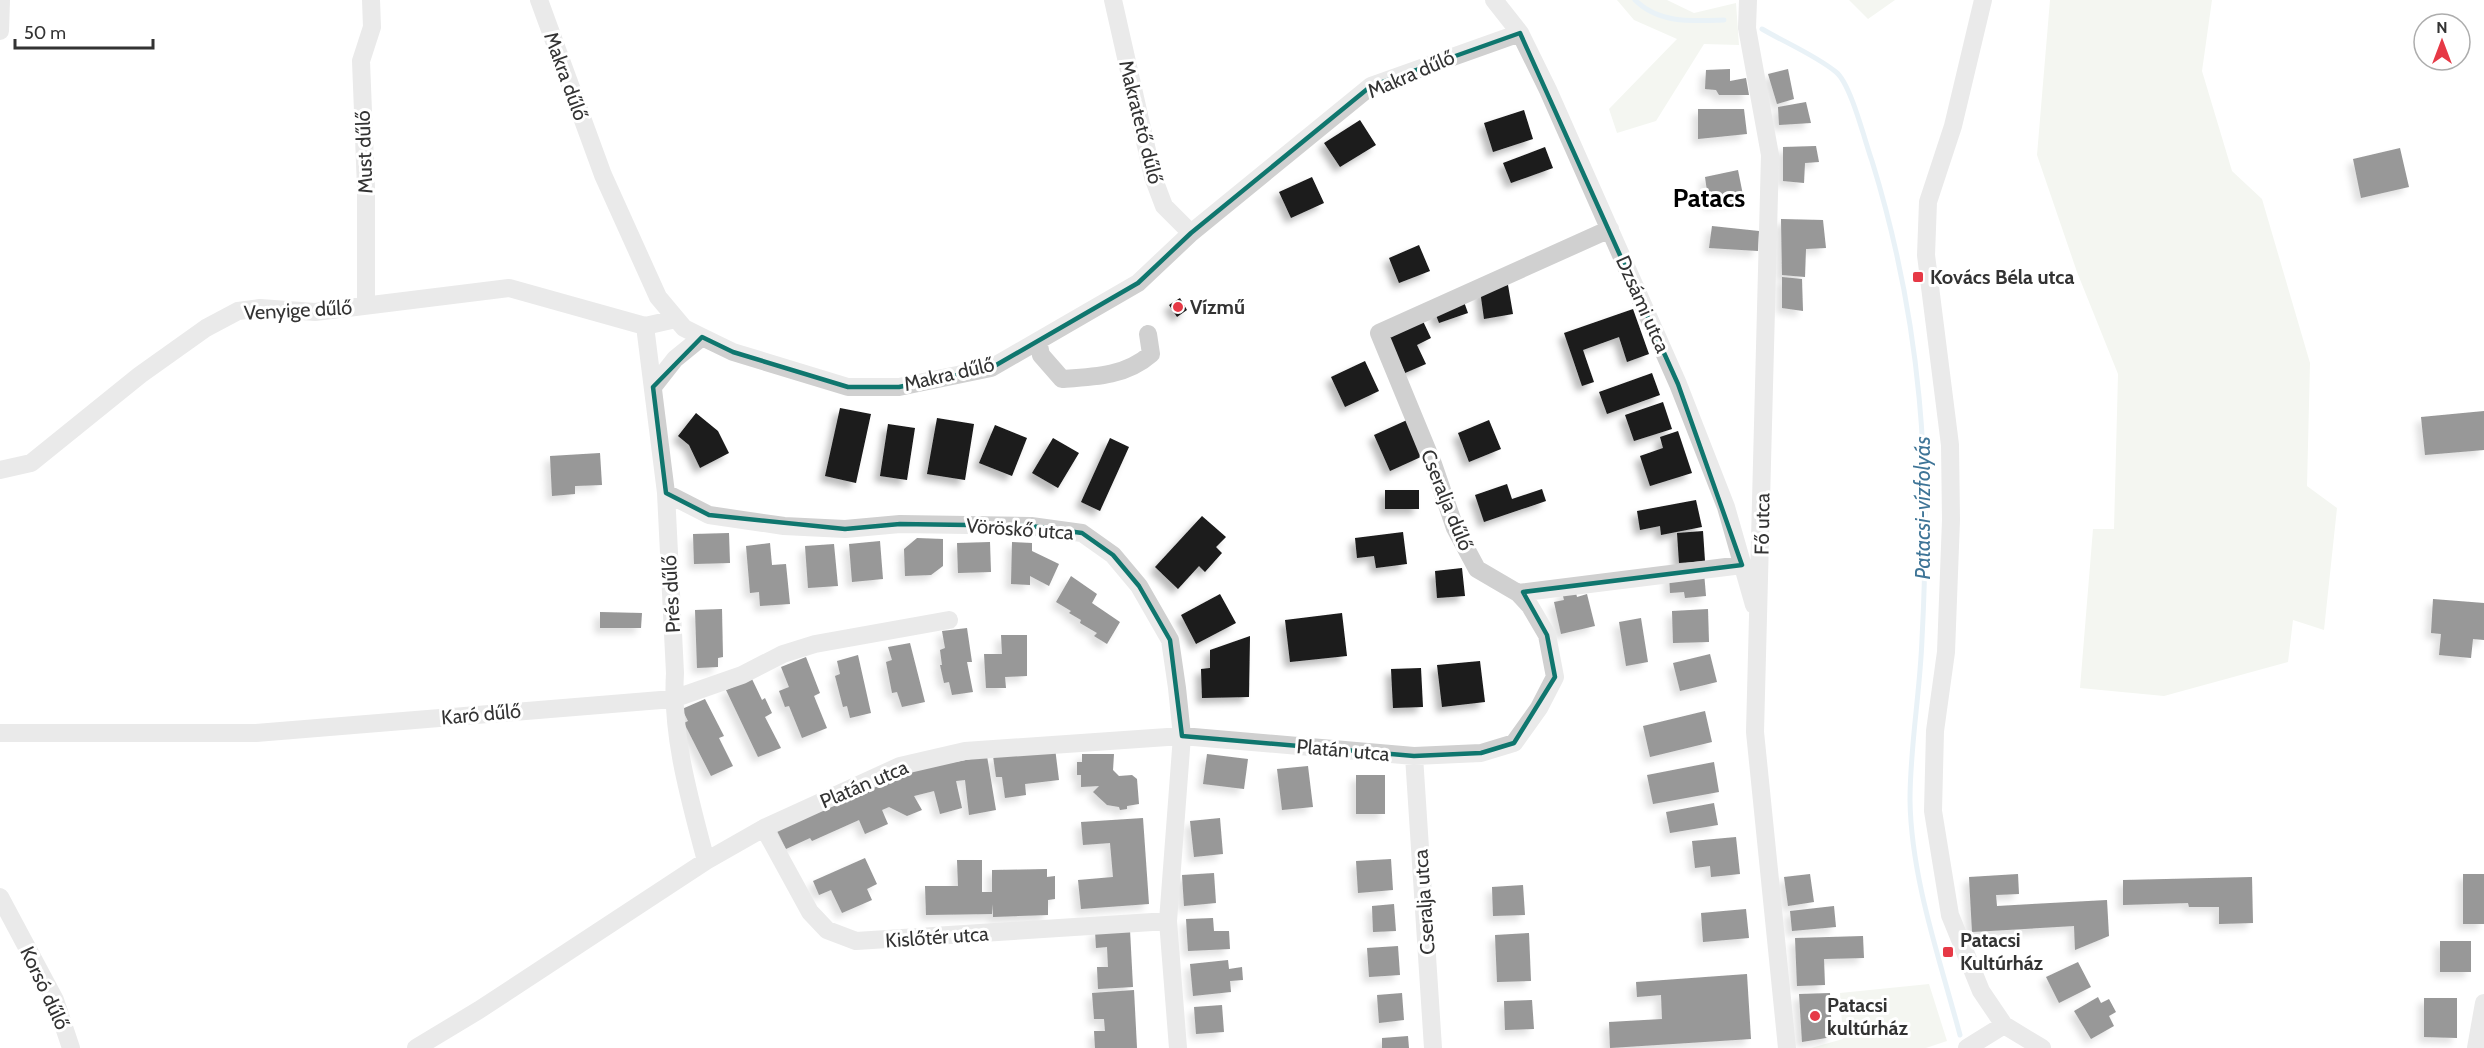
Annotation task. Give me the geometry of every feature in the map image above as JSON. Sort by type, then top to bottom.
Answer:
[{"type":"street","points":[[0,31],[2,0]]},
{"type":"street","name":"Must dűlő","points":[[366,306],[366,188],[361,62],[372,27],[370,0]]},
{"type":"street","name":"Makra dűlő","points":[[539,0],[603,175],[658,297],[684,328],[733,352],[848,387],[899,387],[991,368],[1138,283],[1191,233],[1371,86],[1520,33]]},
{"type":"street","name":"Makratető dűlő","points":[[1113,0],[1153,177],[1164,206],[1191,233]]},
{"type":"street","name":"Dzsámi utca","points":[[1494,0],[1520,33],[1678,384],[1726,507],[1759,624]]},
{"type":"street","name":"Fő utca","points":[[1748,0],[1747,28],[1770,155],[1755,732],[1787,1048]]},
{"type":"street","points":[[1983,0],[1953,126],[1928,202],[1926,255],[1950,445],[1951,519],[1946,652],[1935,731],[1933,811],[1950,915],[1981,991],[2004,1025],[2042,1048]]},
{"type":"street","name":"Cseralja dűlő","points":[[1414,756],[1481,753],[1514,742],[1539,708],[1555,677],[1546,634],[1530,606],[1518,593],[1477,569],[1455,528],[1433,464],[1378,333],[1610,229]]},
{"type":"street","name":"Venyige dűlő","points":[[0,470],[31,463],[140,375],[206,328],[238,311],[260,308],[315,312],[509,288],[645,326],[676,319]]},
{"type":"street","name":"Prés dűlő","points":[[645,326],[666,493],[675,673],[673,699],[686,782],[706,861]]},
{"type":"street","points":[[1038,341],[1041,355],[1062,379],[1094,378],[1135,368],[1151,354],[1148,334]]},
{"type":"street","points":[[653,387],[675,359],[702,337]]},
{"type":"street","name":"Vöröskő utca","points":[[666,493],[709,515],[784,526],[845,529],[900,524],[1031,526],[1083,533],[1113,555],[1139,586],[1170,640],[1182,736],[1168,921],[1178,1048]]},
{"type":"street","points":[[1518,593],[1742,565]]},
{"type":"street","name":"Karó dűlő","points":[[0,733],[256,733],[673,699],[742,675],[783,654],[815,644],[949,620]]},
{"type":"street","name":"Platán utca","points":[[416,1048],[479,1010],[706,861],[764,828],[900,766],[965,752],[1182,736],[1414,756]]},
{"type":"street","name":"Cseralja utca","points":[[1414,756],[1433,1048]]},
{"type":"street","name":"Kislőtér utca","points":[[764,828],[810,912],[826,930],[856,941],[1168,921]]},
{"type":"street","name":"Korsó dűlő","points":[[0,897],[55,1000],[72,1048]]},
{"type":"street","points":[[2476,1048],[2484,1003]]},
{"type":"street","points":[[1967,1048],[2004,1025]]},
{"type":"highlighted area","points":[[1520,33],[1678,384],[1742,565],[1523,592],[1547,635],[1555,677],[1514,743],[1481,753],[1414,756],[1182,736],[1170,640],[1139,586],[1113,555],[1082,533],[1031,526],[900,524],[845,529],[709,515],[666,493],[653,387],[702,337],[733,352],[848,387],[899,387],[991,368],[1138,283],[1191,233],[1371,86]]},
{"type":"shaded area","points":[[1617,0],[1667,0],[1694,13],[1736,3],[1739,45],[1704,44],[1656,121],[1617,133],[1609,109],[1677,39],[1634,20]]},
{"type":"shaded area","points":[[1849,0],[1895,0],[1868,19]]},
{"type":"shaded area","points":[[2050,0],[2212,0],[2202,71],[2232,171],[2262,199],[2310,363],[2307,486],[2337,508],[2324,630],[2293,620],[2288,662],[2164,696],[2080,688],[2093,529],[2114,529],[2118,374],[2077,272],[2037,155]]},
{"type":"shaded area","points":[[1929,984],[1947,1041],[1926,1048],[1811,1048],[1843,1039],[1840,993]]},
{"type":"building","points":[[1730,69],[1730,81],[1746,78],[1749,95],[1719,95],[1716,90],[1705,89],[1706,70]]},
{"type":"building","points":[[1788,69],[1794,99],[1777,104],[1768,74]]},
{"type":"building","points":[[1806,102],[1811,123],[1779,125],[1778,107]]},
{"type":"building","points":[[1698,109],[1744,109],[1747,134],[1698,139]]},
{"type":"building","points":[[1524,110],[1533,139],[1493,152],[1484,123]]},
{"type":"building","points":[[1360,120],[1376,145],[1340,167],[1324,143]]},
{"type":"building","points":[[1816,146],[1819,162],[1805,163],[1804,183],[1783,181],[1783,147]]},
{"type":"building","points":[[1545,147],[1553,168],[1511,183],[1503,163]]},
{"type":"building","points":[[2400,148],[2409,187],[2361,198],[2353,159]]},
{"type":"building","points":[[1738,170],[1744,200],[1709,205],[1705,177]]},
{"type":"building","points":[[1312,177],[1324,203],[1291,218],[1279,192]]},
{"type":"building","points":[[1781,219],[1823,220],[1826,248],[1806,249],[1805,277],[1782,275]]},
{"type":"building","points":[[1712,226],[1759,231],[1758,251],[1709,248]]},
{"type":"building","points":[[1419,245],[1430,271],[1399,283],[1389,258]]},
{"type":"building","points":[[1782,277],[1802,279],[1803,311],[1782,308]]},
{"type":"building","points":[[1508,285],[1513,314],[1484,319],[1480,290]]},
{"type":"building","name":"Vízmű","points":[[1180,298],[1187,310],[1177,317],[1169,305]]},
{"type":"building","points":[[1463,299],[1468,313],[1439,323],[1434,310]]},
{"type":"building","points":[[1633,309],[1649,354],[1627,362],[1619,337],[1583,350],[1594,382],[1582,386],[1564,333]]},
{"type":"building","points":[[1421,317],[1431,338],[1417,345],[1426,364],[1405,373],[1387,333]]},
{"type":"building","points":[[1365,361],[1379,391],[1345,407],[1331,377]]},
{"type":"building","points":[[1652,373],[1660,395],[1607,414],[1599,392]]},
{"type":"building","points":[[1663,402],[1672,429],[1634,441],[1625,415]]},
{"type":"building","points":[[840,408],[871,414],[856,483],[825,476]]},
{"type":"building","points":[[2484,411],[2484,450],[2425,455],[2421,417]]},
{"type":"building","points":[[696,413],[718,431],[729,453],[700,468],[689,445],[678,436]]},
{"type":"building","points":[[937,418],[974,424],[965,480],[927,474]]},
{"type":"building","points":[[1407,420],[1423,456],[1390,471],[1374,435]]},
{"type":"building","points":[[1489,420],[1501,449],[1469,462],[1458,433]]},
{"type":"building","points":[[888,424],[915,428],[907,480],[880,476]]},
{"type":"building","points":[[995,425],[1027,438],[1012,476],[979,463]]},
{"type":"building","points":[[1678,431],[1692,473],[1650,486],[1640,456],[1663,448],[1660,437]]},
{"type":"building","points":[[1053,438],[1079,453],[1058,488],[1032,473]]},
{"type":"building","points":[[1110,438],[1129,447],[1100,511],[1081,502]]},
{"type":"building","points":[[600,453],[602,485],[575,486],[575,494],[552,496],[550,456]]},
{"type":"building","points":[[1507,484],[1512,499],[1542,489],[1546,501],[1484,522],[1475,495]]},
{"type":"building","points":[[1385,490],[1419,490],[1419,509],[1385,509]]},
{"type":"building","points":[[1696,500],[1702,527],[1661,535],[1660,526],[1640,530],[1637,511]]},
{"type":"building","points":[[1202,516],[1226,537],[1216,547],[1222,553],[1205,572],[1199,566],[1178,589],[1155,567]]},
{"type":"building","points":[[1703,531],[1705,561],[1679,563],[1677,533]]},
{"type":"building","points":[[1403,532],[1407,564],[1376,568],[1374,556],[1357,558],[1355,538]]},
{"type":"building","points":[[729,533],[730,563],[694,564],[693,534]]},
{"type":"building","points":[[917,538],[943,539],[943,566],[931,575],[905,576],[904,549]]},
{"type":"building","points":[[880,541],[883,579],[852,582],[849,544]]},
{"type":"building","points":[[990,542],[991,572],[958,573],[957,543]]},
{"type":"building","points":[[1012,542],[1032,543],[1032,551],[1059,564],[1049,586],[1030,576],[1030,585],[1011,584]]},
{"type":"building","points":[[770,543],[772,565],[786,564],[790,604],[760,606],[759,592],[750,593],[746,546]]},
{"type":"building","points":[[834,544],[838,586],[808,588],[805,546]]},
{"type":"building","points":[[1462,568],[1465,596],[1437,598],[1435,571]]},
{"type":"building","points":[[1704,572],[1706,596],[1685,598],[1684,592],[1670,593],[1669,574]]},
{"type":"building","points":[[1071,576],[1097,594],[1092,603],[1120,622],[1107,644],[1094,636],[1097,633],[1080,623],[1081,620],[1069,613],[1071,611],[1056,602]]},
{"type":"building","points":[[1575,589],[1577,597],[1587,594],[1595,626],[1561,634],[1554,602],[1564,600],[1562,592]]},
{"type":"building","points":[[1220,594],[1236,623],[1196,644],[1181,615]]},
{"type":"building","points":[[2433,599],[2484,603],[2484,640],[2473,639],[2471,658],[2439,655],[2441,634],[2431,633]]},
{"type":"building","points":[[722,609],[723,657],[718,658],[718,667],[697,668],[695,610]]},
{"type":"building","points":[[1708,609],[1709,642],[1673,643],[1672,611]]},
{"type":"building","points":[[600,612],[642,613],[641,628],[600,628]]},
{"type":"building","points":[[1342,613],[1347,656],[1290,662],[1285,620]]},
{"type":"building","points":[[1641,618],[1648,662],[1626,666],[1619,622]]},
{"type":"building","points":[[967,628],[972,662],[967,662],[973,692],[952,695],[949,682],[944,683],[940,665],[942,665],[940,650],[945,648],[942,631]]},
{"type":"building","points":[[1001,635],[1027,635],[1027,676],[1005,677],[1006,688],[986,688],[984,654],[1002,654]]},
{"type":"building","points":[[1250,636],[1249,697],[1202,698],[1201,669],[1210,668],[1210,650]]},
{"type":"building","points":[[910,643],[925,702],[902,707],[897,692],[892,693],[886,662],[892,660],[888,647]]},
{"type":"building","points":[[1710,654],[1717,682],[1680,691],[1673,663]]},
{"type":"building","points":[[858,655],[871,713],[850,718],[847,706],[843,707],[835,676],[840,674],[837,661]]},
{"type":"building","points":[[806,657],[820,693],[814,696],[827,728],[802,738],[789,706],[785,707],[779,691],[789,687],[781,667]]},
{"type":"building","points":[[1480,661],[1485,702],[1442,707],[1437,665]]},
{"type":"building","points":[[1421,668],[1423,707],[1393,708],[1391,669]]},
{"type":"building","points":[[752,679],[762,700],[765,698],[772,713],[765,717],[781,748],[758,757],[726,690]]},
{"type":"building","points":[[705,699],[724,736],[719,738],[733,766],[711,776],[684,723],[688,721],[682,709]]},
{"type":"building","points":[[1705,711],[1712,742],[1650,757],[1643,726]]},
{"type":"building","points":[[1055,748],[1059,780],[1025,784],[1026,795],[1005,798],[1002,777],[996,777],[993,756]]},
{"type":"building","points":[[1082,754],[1114,754],[1113,770],[1119,776],[1132,775],[1137,779],[1139,804],[1120,810],[1119,807],[1107,805],[1093,792],[1099,786],[1081,787],[1081,775],[1077,775],[1077,762],[1082,762]]},
{"type":"building","points":[[1207,754],[1248,759],[1244,789],[1203,784]]},
{"type":"building","points":[[987,756],[996,810],[969,815],[965,780],[956,781],[962,808],[940,814],[934,791],[914,796],[922,810],[907,816],[889,807],[882,810],[888,824],[865,834],[859,820],[812,841],[810,838],[786,849],[775,827],[907,771]]},
{"type":"building","points":[[1714,762],[1719,792],[1653,804],[1647,775]]},
{"type":"building","points":[[1308,766],[1313,807],[1282,810],[1277,769]]},
{"type":"building","points":[[1356,775],[1385,775],[1385,814],[1356,814]]},
{"type":"building","points":[[1714,803],[1718,825],[1670,833],[1666,812]]},
{"type":"building","points":[[1143,818],[1149,904],[1081,909],[1078,880],[1113,877],[1110,843],[1083,845],[1081,822]]},
{"type":"building","points":[[1220,818],[1223,854],[1194,857],[1190,821]]},
{"type":"building","points":[[1736,837],[1740,874],[1711,877],[1710,866],[1695,868],[1692,841]]},
{"type":"building","points":[[865,858],[877,884],[867,889],[872,900],[842,913],[831,890],[819,895],[813,881]]},
{"type":"building","points":[[1391,859],[1393,890],[1358,893],[1356,861]]},
{"type":"building","points":[[957,860],[982,860],[982,892],[992,892],[992,870],[1047,869],[1047,877],[1055,876],[1055,899],[1048,900],[1048,915],[993,917],[993,904],[992,914],[926,915],[925,886],[958,886]]},
{"type":"building","points":[[1214,873],[1216,903],[1184,906],[1182,875]]},
{"type":"building","points":[[1810,874],[1814,902],[1788,906],[1784,877]]},
{"type":"building","points":[[2018,874],[2019,894],[1996,895],[1997,906],[2107,900],[2109,936],[2075,950],[2074,926],[1972,932],[1969,877]]},
{"type":"building","points":[[2463,874],[2484,874],[2484,924],[2463,924]]},
{"type":"building","points":[[2252,877],[2253,923],[2219,924],[2219,907],[2189,907],[2188,903],[2123,905],[2123,880]]},
{"type":"building","points":[[1523,885],[1525,915],[1493,916],[1492,887]]},
{"type":"building","points":[[1394,904],[1396,931],[1373,932],[1372,906]]},
{"type":"building","points":[[1834,906],[1836,927],[1792,931],[1790,911]]},
{"type":"building","points":[[1746,909],[1749,938],[1703,942],[1701,913]]},
{"type":"building","points":[[1213,918],[1214,931],[1229,931],[1230,949],[1188,951],[1186,919]]},
{"type":"building","points":[[1130,930],[1133,987],[1098,989],[1097,967],[1108,967],[1107,947],[1096,948],[1095,931]]},
{"type":"building","points":[[1529,933],[1531,981],[1497,982],[1495,935]]},
{"type":"building","points":[[1863,936],[1864,958],[1824,959],[1825,985],[1797,986],[1795,938]]},
{"type":"building","points":[[2440,941],[2471,941],[2471,972],[2440,972]]},
{"type":"building","points":[[1398,946],[1400,975],[1369,977],[1367,948]]},
{"type":"building","points":[[1228,960],[1229,969],[1242,967],[1243,980],[1230,981],[1231,992],[1193,996],[1190,964]]},
{"type":"building","points":[[2078,962],[2091,987],[2059,1003],[2046,977]]},
{"type":"building","points":[[1747,974],[1751,1039],[1610,1048],[1609,1022],[1662,1019],[1661,995],[1637,997],[1636,982]]},
{"type":"building","points":[[1134,990],[1137,1048],[1095,1048],[1094,1031],[1105,1031],[1104,1019],[1094,1019],[1092,993]]},
{"type":"building","points":[[1402,993],[1404,1020],[1379,1023],[1377,995]]},
{"type":"building","name":"Patacsi kultúrház","points":[[1830,993],[1832,1037],[1802,1042],[1799,994]]},
{"type":"building","points":[[2098,997],[2101,1003],[2109,999],[2116,1012],[2109,1016],[2114,1026],[2091,1039],[2074,1011]]},
{"type":"building","points":[[2424,998],[2457,998],[2457,1038],[2424,1037]]},
{"type":"building","points":[[1532,1000],[1534,1029],[1505,1030],[1504,1001]]},
{"type":"building","points":[[1222,1005],[1224,1032],[1196,1034],[1194,1007]]},
{"type":"building","points":[[1408,1036],[1409,1048],[1382,1048],[1382,1038]]},
{"type":"waterway","name":"Patacsi-vízfolyás","points":[[1635,0],[1644,8],[1666,17],[1689,20],[1724,20]]},
{"type":"waterway","name":"Patacsi-vízfolyás","points":[[1762,29],[1819,60],[1842,78],[1852,100],[1872,161],[1889,221],[1902,280],[1919,398],[1925,516],[1921,659],[1910,780],[1912,829],[1921,889],[1960,1035]]},
{"type":"place","name":"Kovács Béla utca","points":[[1918,277]]},
{"type":"place","name":"Vízmű","points":[[1178,307]]},
{"type":"place","name":"Patacsi Kultúrház","points":[[1948,952]]},
{"type":"place","name":"Patacsi kultúrház","points":[[1815,1016]]},
{"type":"district","name":"Patacs","points":[[1709,198]]}]
